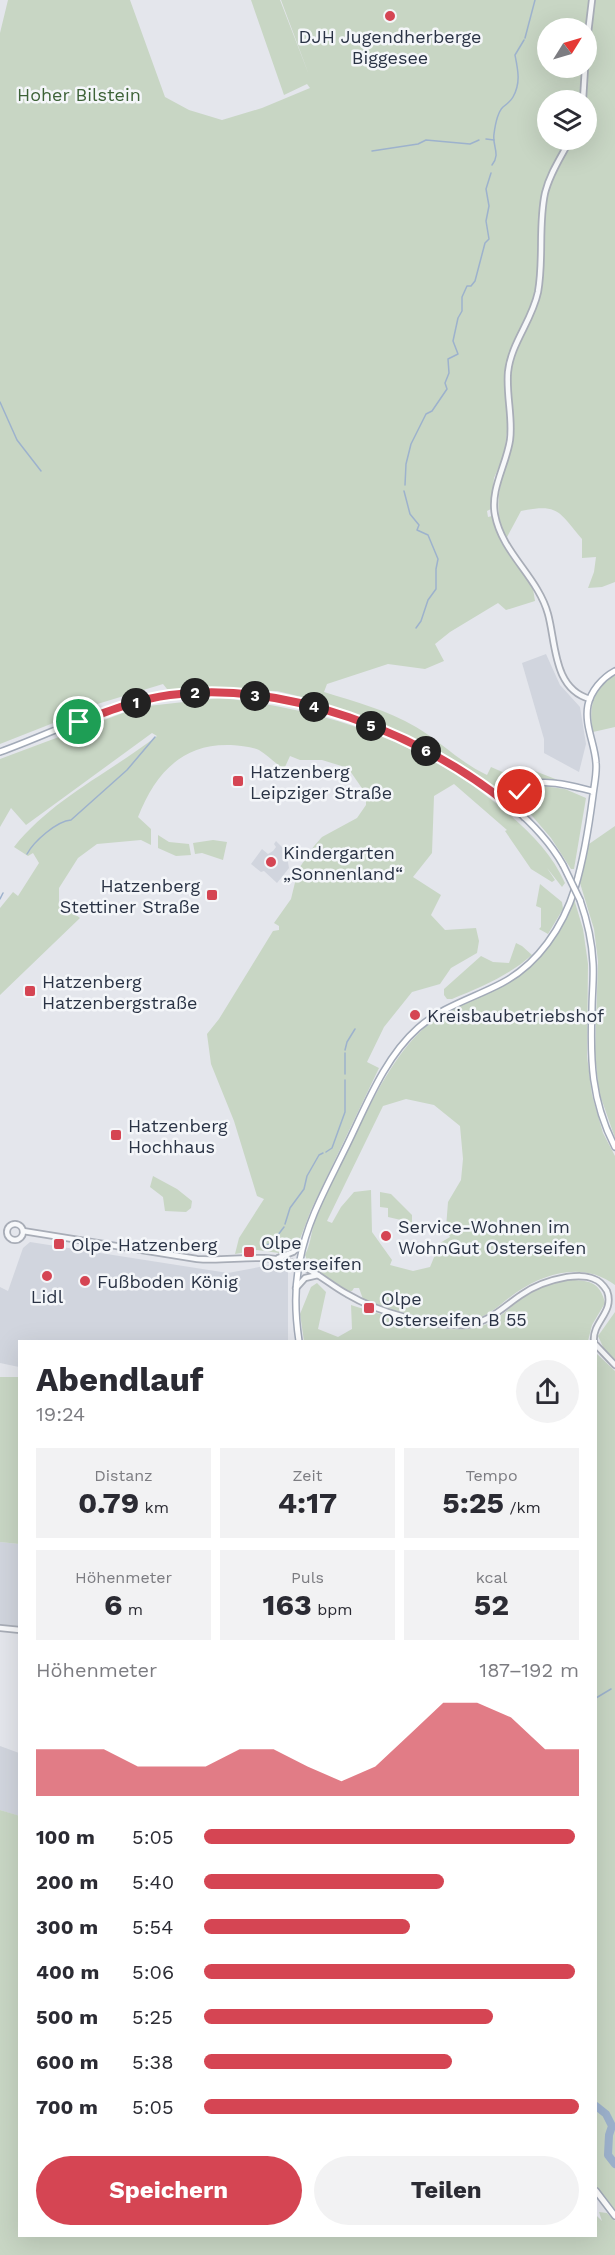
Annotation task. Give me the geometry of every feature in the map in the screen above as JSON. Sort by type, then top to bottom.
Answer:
[{"type":"main road","points":[[299,1340],[296,1288],[304,1242],[314,1214],[384,1072],[403,1044],[420,1026],[437,1014],[502,983],[536,956],[550,939],[574,889],[585,846],[596,764],[587,712],[590,699],[601,681],[615,671]]},
{"type":"main road","points":[[0,752],[121,707],[145,700],[194,693],[275,698],[311,706],[371,726],[453,766],[506,802],[545,840],[563,865],[580,900],[589,931],[593,963],[591,1054],[594,1093],[615,1147]]},
{"type":"main road","points":[[506,802],[521,786],[531,783],[544,782],[593,791]]},
{"type":"main road","points":[[506,802],[531,783]]},
{"type":"main road","points":[[520,792],[519,806],[525,819]]},
{"type":"main road","points":[[597,2192],[615,2216]]},
{"type":"street","points":[[590,18],[592,0]]},
{"type":"street","points":[[565,150],[546,190],[542,214],[538,293],[513,349],[509,364],[511,433],[496,487],[494,513],[505,542],[542,596],[549,616],[560,669],[565,680],[579,693],[590,699]]},
{"type":"street","points":[[15,1224],[19,1225],[22,1231],[21,1236],[14,1240],[8,1236],[7,1229],[15,1224]]},
{"type":"street","points":[[1,1227],[7,1229]]},
{"type":"street","points":[[22,1231],[214,1261],[257,1257],[278,1258],[299,1264],[347,1294],[371,1305],[430,1322],[459,1325],[486,1320],[527,1291],[546,1281],[590,1277],[605,1287],[610,1300],[609,1310],[594,1332],[594,1340]]},
{"type":"street","points":[[278,1258],[293,1252],[304,1242]]},
{"type":"street","points":[[296,1288],[306,1278],[318,1275]]},
{"type":"street","points":[[597,1347],[615,1365]]},
{"type":"street","points":[[0,1628],[18,1630]]},
{"type":"shaded area","points":[[546,654],[560,685],[580,707],[586,744],[579,772],[544,753],[544,739],[522,663]]},
{"type":"shaded area","name":"Kindergarten „Sonnenland“","points":[[276,841],[286,851],[289,868],[277,883],[264,871],[261,872],[251,864],[262,849],[268,854],[273,851]]},
{"type":"shaded area","points":[[30,1242],[228,1273],[270,1265],[288,1271],[288,1340],[18,1340],[18,1367],[0,1363],[0,1287],[8,1291],[23,1248]]},
{"type":"shaded area","points":[[0,1542],[18,1544],[18,1630],[0,1628]]},
{"type":"shaded area","points":[[0,1746],[18,1753],[18,1816],[0,1810]]},
{"type":"green space","name":"Hoher Bilstein","points":[[8,0],[130,0],[165,97],[189,110],[222,120],[262,108],[310,88],[307,84],[284,95],[251,0],[280,0],[309,75],[281,0],[615,0],[615,582],[602,587],[588,588],[594,572],[596,557],[582,558],[582,539],[563,516],[551,509],[521,511],[506,539],[501,525],[499,498],[513,433],[507,432],[504,455],[494,478],[491,509],[487,511],[488,517],[492,516],[502,544],[532,583],[535,601],[506,610],[498,603],[450,632],[435,644],[444,661],[425,669],[388,664],[327,684],[324,692],[405,721],[468,765],[487,775],[491,767],[519,779],[527,768],[558,780],[535,779],[524,781],[508,790],[500,790],[461,764],[410,737],[350,713],[277,691],[167,689],[163,684],[81,709],[68,715],[71,716],[0,744],[0,33]]},
{"type":"green space","points":[[615,674],[615,727],[593,732],[591,715],[594,699],[602,685]]},
{"type":"green space","points":[[220,698],[260,703],[338,721],[412,750],[480,791],[511,816],[542,846],[565,883],[562,887],[547,868],[555,880],[552,882],[531,869],[505,831],[507,830],[454,784],[434,796],[432,853],[413,877],[441,895],[431,915],[445,930],[476,928],[479,941],[477,953],[451,968],[440,984],[412,992],[384,1027],[367,1062],[379,1068],[311,1210],[300,1239],[287,1252],[279,1253],[257,1250],[235,1254],[239,1238],[264,1199],[257,1196],[234,1121],[211,1064],[207,1034],[219,1019],[273,931],[279,930],[279,926],[274,923],[291,899],[298,870],[314,846],[322,837],[357,818],[366,805],[366,794],[348,768],[322,760],[300,760],[290,756],[285,767],[281,767],[259,750],[231,745],[198,749],[172,764],[153,787],[138,817],[151,829],[151,845],[141,840],[97,844],[78,858],[59,888],[59,902],[80,918],[0,995],[0,908],[13,892],[18,896],[39,863],[33,853],[28,856],[14,847],[29,830],[63,801],[157,736],[152,733],[26,825],[11,808],[0,827],[0,759],[139,707]]},
{"type":"green space","points":[[536,785],[565,789],[586,798],[574,869],[571,869],[551,838],[522,804],[522,796]]},
{"type":"green space","points":[[615,826],[615,1138],[599,1092],[595,1054],[598,961],[594,929],[580,883],[589,844]]},
{"type":"green space","points":[[158,835],[169,842],[189,844],[191,855],[176,856],[158,848]]},
{"type":"green space","points":[[213,840],[227,842],[223,860],[202,853],[195,854],[193,843]]},
{"type":"green space","points":[[540,884],[562,902],[563,909],[548,934],[539,929],[541,927],[541,908],[536,906]]},
{"type":"green space","points":[[574,899],[583,929],[588,964],[587,1056],[592,1095],[603,1133],[615,1156],[615,1285],[591,1274],[566,1272],[529,1285],[484,1316],[458,1321],[431,1319],[402,1312],[363,1299],[359,1288],[348,1291],[309,1265],[305,1255],[322,1204],[379,1089],[403,1051],[435,1019],[503,982],[537,960],[556,936]],"holes":[[[406,1099],[434,1105],[460,1126],[463,1159],[461,1180],[448,1202],[446,1228],[450,1237],[440,1243],[430,1267],[413,1271],[390,1265],[392,1260],[372,1232],[371,1190],[354,1192],[341,1207],[332,1223],[327,1221],[383,1106]]]},
{"type":"green space","points":[[516,943],[532,955],[494,980],[452,999],[447,999],[444,989],[481,956],[493,962],[509,963]]},
{"type":"green space","points":[[153,1176],[177,1189],[192,1201],[191,1208],[186,1212],[165,1211],[163,1197],[150,1187]]},
{"type":"green space","points":[[380,1192],[391,1194],[412,1215],[412,1227],[408,1227],[406,1233],[401,1220],[388,1217],[388,1208],[380,1207]]},
{"type":"green space","points":[[567,1280],[581,1280],[592,1283],[600,1290],[605,1303],[592,1325],[588,1340],[304,1340],[300,1314],[311,1287],[317,1283],[326,1292],[318,1329],[338,1337],[352,1329],[351,1305],[419,1325],[438,1328],[472,1328],[487,1324],[533,1291]]},
{"type":"green space","points":[[615,1312],[615,1360],[604,1349],[598,1336]]},
{"type":"green space","points":[[597,1354],[615,1371],[615,2213],[597,2188]]},
{"type":"green space","points":[[0,1377],[18,1377],[18,1544],[0,1542]]},
{"type":"green space","points":[[0,1810],[18,1815],[18,2237],[597,2237],[597,2216],[602,2221],[599,2212],[607,2213],[615,2221],[615,2255],[0,2255]]},
{"type":"waterway","points":[[525,38],[535,0]]},
{"type":"waterway","points":[[492,165],[496,157],[494,131],[501,110],[516,92],[518,76],[515,55],[524,40]]},
{"type":"waterway","points":[[486,139],[494,140]]},
{"type":"waterway","points":[[372,151],[418,144],[426,140],[470,144],[479,140]]},
{"type":"waterway","points":[[405,485],[406,464],[411,444],[426,414],[432,411],[447,389],[445,383],[449,373],[448,359],[458,354],[453,341],[458,318],[462,311],[462,297],[467,286],[471,286],[475,281],[485,243],[489,239],[486,221],[489,206],[486,189],[491,173]]},
{"type":"waterway","points":[[0,402],[17,440],[41,471]]},
{"type":"waterway","points":[[404,491],[410,514],[419,525],[417,530],[428,535],[438,559],[436,589],[428,600],[421,621],[416,628]]},
{"type":"waterway","points":[[27,854],[46,832],[71,820],[127,770],[155,737]]},
{"type":"waterway","points":[[0,899],[3,893]]},
{"type":"waterway","points":[[345,1050],[355,1029]]},
{"type":"waterway","points":[[345,1053],[345,1074]]},
{"type":"waterway","points":[[326,1152],[332,1148],[345,1112],[345,1080]]},
{"type":"waterway","points":[[285,1224],[290,1208],[304,1189],[307,1176],[319,1155],[323,1153]]},
{"type":"waterway","points":[[264,1245],[271,1244],[284,1227]]},
{"type":"waterway","points":[[597,1697],[611,1689]]},
{"type":"waterway","points":[[597,2107],[606,2114],[612,2126],[608,2155],[615,2164]]},
{"type":"place","name":"DJH Jugendherberge Biggesee","points":[[390,16]]},
{"type":"place","name":"Hatzenberg Leipziger Straße","points":[[238,781]]},
{"type":"place","name":"Kindergarten „Sonnenland“","points":[[271,862]]},
{"type":"place","name":"Hatzenberg Stettiner Straße","points":[[212,895]]},
{"type":"place","name":"Hatzenberg Hatzenbergstraße","points":[[30,991]]},
{"type":"place","name":"Kreisbaubetriebshof","points":[[415,1015]]},
{"type":"place","name":"Hatzenberg Hochhaus","points":[[116,1135]]},
{"type":"place","name":"Service-Wohnen im WohnGut Osterseifen","points":[[386,1236]]},
{"type":"place","name":"Olpe Hatzenberg","points":[[59,1244]]},
{"type":"place","name":"Olpe Osterseifen","points":[[249,1252]]},
{"type":"place","name":"Lidl","points":[[47,1276]]},
{"type":"place","name":"Fußboden König","points":[[85,1281]]},
{"type":"place","name":"Olpe Osterseifen B 55","points":[[369,1308]]},
{"type":"route","points":[[79,722],[121,707],[170,695],[218,693],[275,698],[311,706],[371,726],[412,744],[465,773],[508,804],[520,792]]}]
